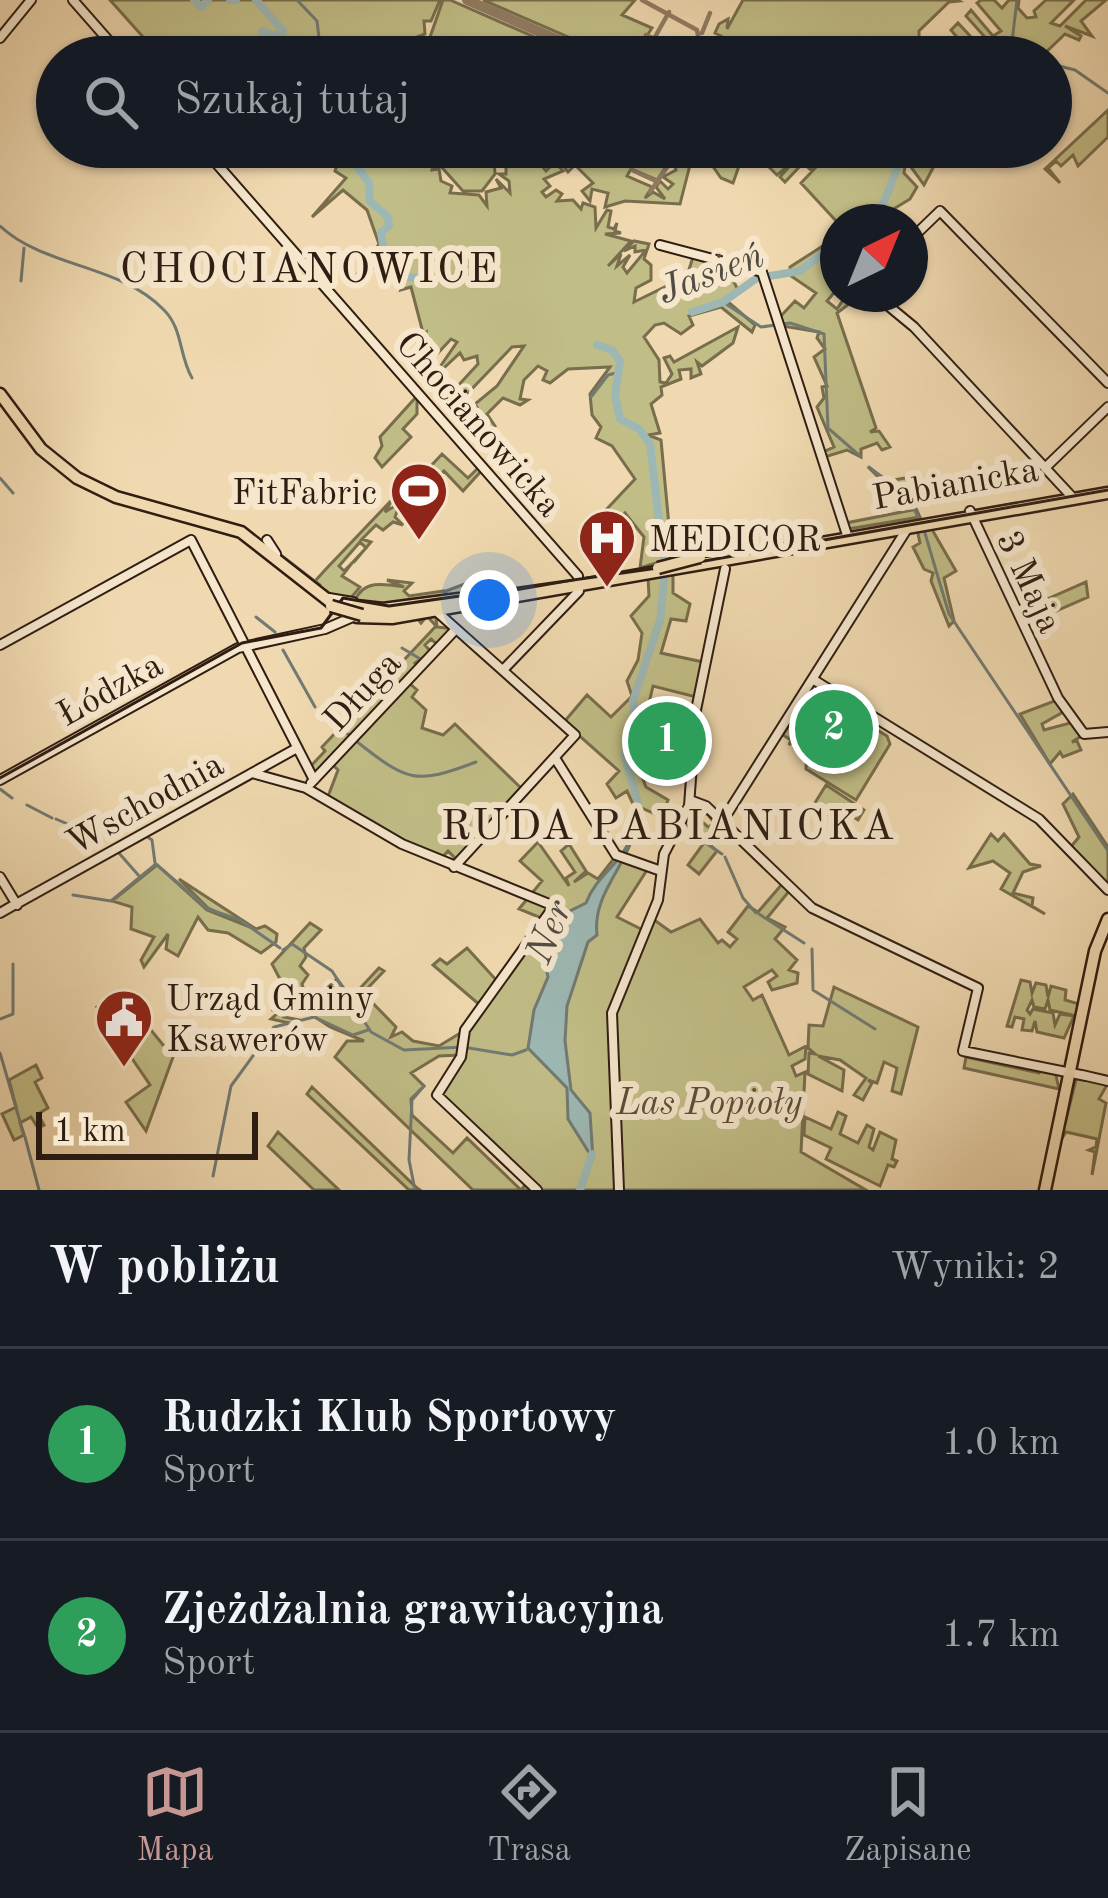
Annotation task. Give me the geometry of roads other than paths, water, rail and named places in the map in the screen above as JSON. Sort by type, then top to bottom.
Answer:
[{"type":"main road","points":[[0,396],[63,470],[108,494],[268,541]]},
{"type":"main road","name":"Pabianicka","points":[[459,602],[725,562],[1069,492],[1108,489]]},
{"type":"main road","points":[[169,512],[240,535],[345,610],[440,612],[459,602]]},
{"type":"main road","name":"Pabianicka","points":[[848,535],[921,522]]},
{"type":"main road","name":"Pabianicka","points":[[662,570],[700,557],[725,562]]},
{"type":"main road","points":[[345,610],[459,602]]},
{"type":"main road","points":[[1047,1190],[1108,923]]},
{"type":"street","points":[[0,38],[31,0]]},
{"type":"street","points":[[73,0],[105,36]]},
{"type":"street","name":"Chocianowicka","points":[[220,168],[578,583]]},
{"type":"street","points":[[928,222],[940,211],[1108,383]]},
{"type":"street","points":[[660,245],[763,275],[848,535]]},
{"type":"street","points":[[897,312],[1069,492]]},
{"type":"street","points":[[1047,466],[1108,407]]},
{"type":"street","name":"3 Maja","points":[[970,514],[1058,698],[1085,734],[1103,731]]},
{"type":"street","points":[[722,822],[906,528]]},
{"type":"street","points":[[0,645],[190,540],[297,748],[310,784]]},
{"type":"street","points":[[244,646],[330,628],[345,610],[306,583],[268,541]]},
{"type":"street","points":[[619,1190],[611,1016],[660,894],[658,870],[689,799],[693,738],[725,562]]},
{"type":"street","points":[[503,670],[578,583]]},
{"type":"street","points":[[440,612],[575,735],[454,866]]},
{"type":"street","name":"Długa","points":[[310,784],[456,628]]},
{"type":"street","name":"Łódzka","points":[[0,780],[244,646]]},
{"type":"street","points":[[814,680],[1039,819],[1108,888]]},
{"type":"street","name":"Wschodnia","points":[[0,913],[297,748]]},
{"type":"street","points":[[555,758],[624,860],[658,870]]},
{"type":"street","points":[[252,773],[310,784],[402,844],[554,906],[469,1025],[437,1095],[537,1190]]},
{"type":"street","points":[[689,799],[722,822],[812,908],[978,988],[963,1051],[1108,1082]]},
{"type":"street","points":[[0,877],[15,903]]},
{"type":"water","points":[[636,824],[626,853],[600,905],[597,935],[588,942],[567,1006],[565,1041],[571,1090],[590,1113],[593,1159],[568,1119],[567,1088],[528,1048],[534,1010],[548,977],[545,962],[565,926],[564,914],[586,903],[625,849]]},
{"type":"waterway","name":"Ner","points":[[194,0],[201,7],[208,0]]},
{"type":"waterway","name":"Ner","points":[[230,0],[236,0]]},
{"type":"waterway","name":"Ner","points":[[256,0],[283,31],[275,36]]},
{"type":"waterway","points":[[297,0],[317,21],[319,36]]},
{"type":"waterway","points":[[1013,36],[1017,0]]},
{"type":"waterway","name":"Ner","points":[[264,36],[262,31],[275,36]]},
{"type":"waterway","name":"Jasień","points":[[1072,69],[1108,93]]},
{"type":"waterway","name":"Ner","points":[[358,168],[369,183],[370,201],[388,217],[389,226],[381,233],[385,257],[409,277],[424,279]]},
{"type":"waterway","name":"Jasień","points":[[882,204],[897,168]]},
{"type":"waterway","points":[[0,226],[38,250],[105,274],[146,295],[170,317],[192,378]]},
{"type":"waterway","points":[[21,281],[24,248]]},
{"type":"waterway","name":"Jasień","points":[[692,312],[723,302],[757,278],[800,271],[820,255]]},
{"type":"waterway","points":[[723,302],[761,327],[790,323],[824,334],[828,428],[860,456]]},
{"type":"waterway","name":"Ner","points":[[597,345],[612,350],[620,361],[615,395],[620,419],[639,429],[650,444],[665,570],[660,622]]},
{"type":"waterway","points":[[591,397],[608,375],[620,372]]},
{"type":"waterway","points":[[869,467],[909,499],[920,521]]},
{"type":"waterway","points":[[0,478],[13,493]]},
{"type":"waterway","points":[[924,530],[949,614],[1108,851]]},
{"type":"waterway","points":[[256,617],[275,632]]},
{"type":"waterway","name":"Ner","points":[[634,832],[638,803],[625,757],[635,720],[633,701],[659,623]]},
{"type":"waterway","points":[[402,648],[422,660]]},
{"type":"waterway","points":[[283,650],[315,707]]},
{"type":"waterway","points":[[330,722],[352,737]]},
{"type":"waterway","points":[[356,741],[388,765],[413,776],[439,774],[476,762]]},
{"type":"waterway","points":[[0,789],[12,798]]},
{"type":"waterway","points":[[27,805],[52,818]]},
{"type":"waterway","points":[[56,819],[88,833]]},
{"type":"waterway","points":[[146,836],[152,840],[155,863]]},
{"type":"waterway","points":[[707,844],[722,854]]},
{"type":"waterway","points":[[118,852],[140,877],[156,864],[208,909],[240,920],[280,948]]},
{"type":"waterway","points":[[725,857],[743,898],[756,913]]},
{"type":"waterway","points":[[73,895],[111,901],[140,877]]},
{"type":"waterway","points":[[759,914],[804,943]]},
{"type":"waterway","points":[[283,950],[292,944],[332,971],[371,1032],[404,1050],[463,1047],[512,1055],[526,1050]]},
{"type":"waterway","points":[[812,949],[813,990],[875,1029]]},
{"type":"waterway","points":[[0,1019],[13,1014],[13,964]]},
{"type":"waterway","points":[[213,1176],[231,1086],[274,1027],[314,1017],[353,1035],[368,1030]]},
{"type":"waterway","points":[[0,1053],[24,1135]]},
{"type":"waterway","points":[[415,1190],[409,1160],[412,1100],[424,1086]]},
{"type":"waterway","points":[[25,1137],[39,1190]]},
{"type":"waterway","name":"Ner","points":[[580,1190],[592,1154]]},
{"type":"tram line","points":[[0,778],[242,643],[321,628],[343,598],[389,606],[693,563],[1108,490]]},
{"type":"place","name":"FitFabric","points":[[419,542]]},
{"type":"place","name":"MEDICOR","points":[[607,589]]},
{"type":"place","name":"Zjeżdżalnia grawitacyjna","points":[[834,729]]},
{"type":"place","name":"Rudzki Klub Sportowy","points":[[667,741]]},
{"type":"place","name":"Urząd Gminy Ksawerów","points":[[124,1069]]},
{"type":"district","name":"CHOCIANOWICE","points":[[310,267]]},
{"type":"district","name":"RUDA PABIANICKA","points":[[669,824]]},
{"type":"park label","name":"Las Popioły","points":[[709,1101]]}]
